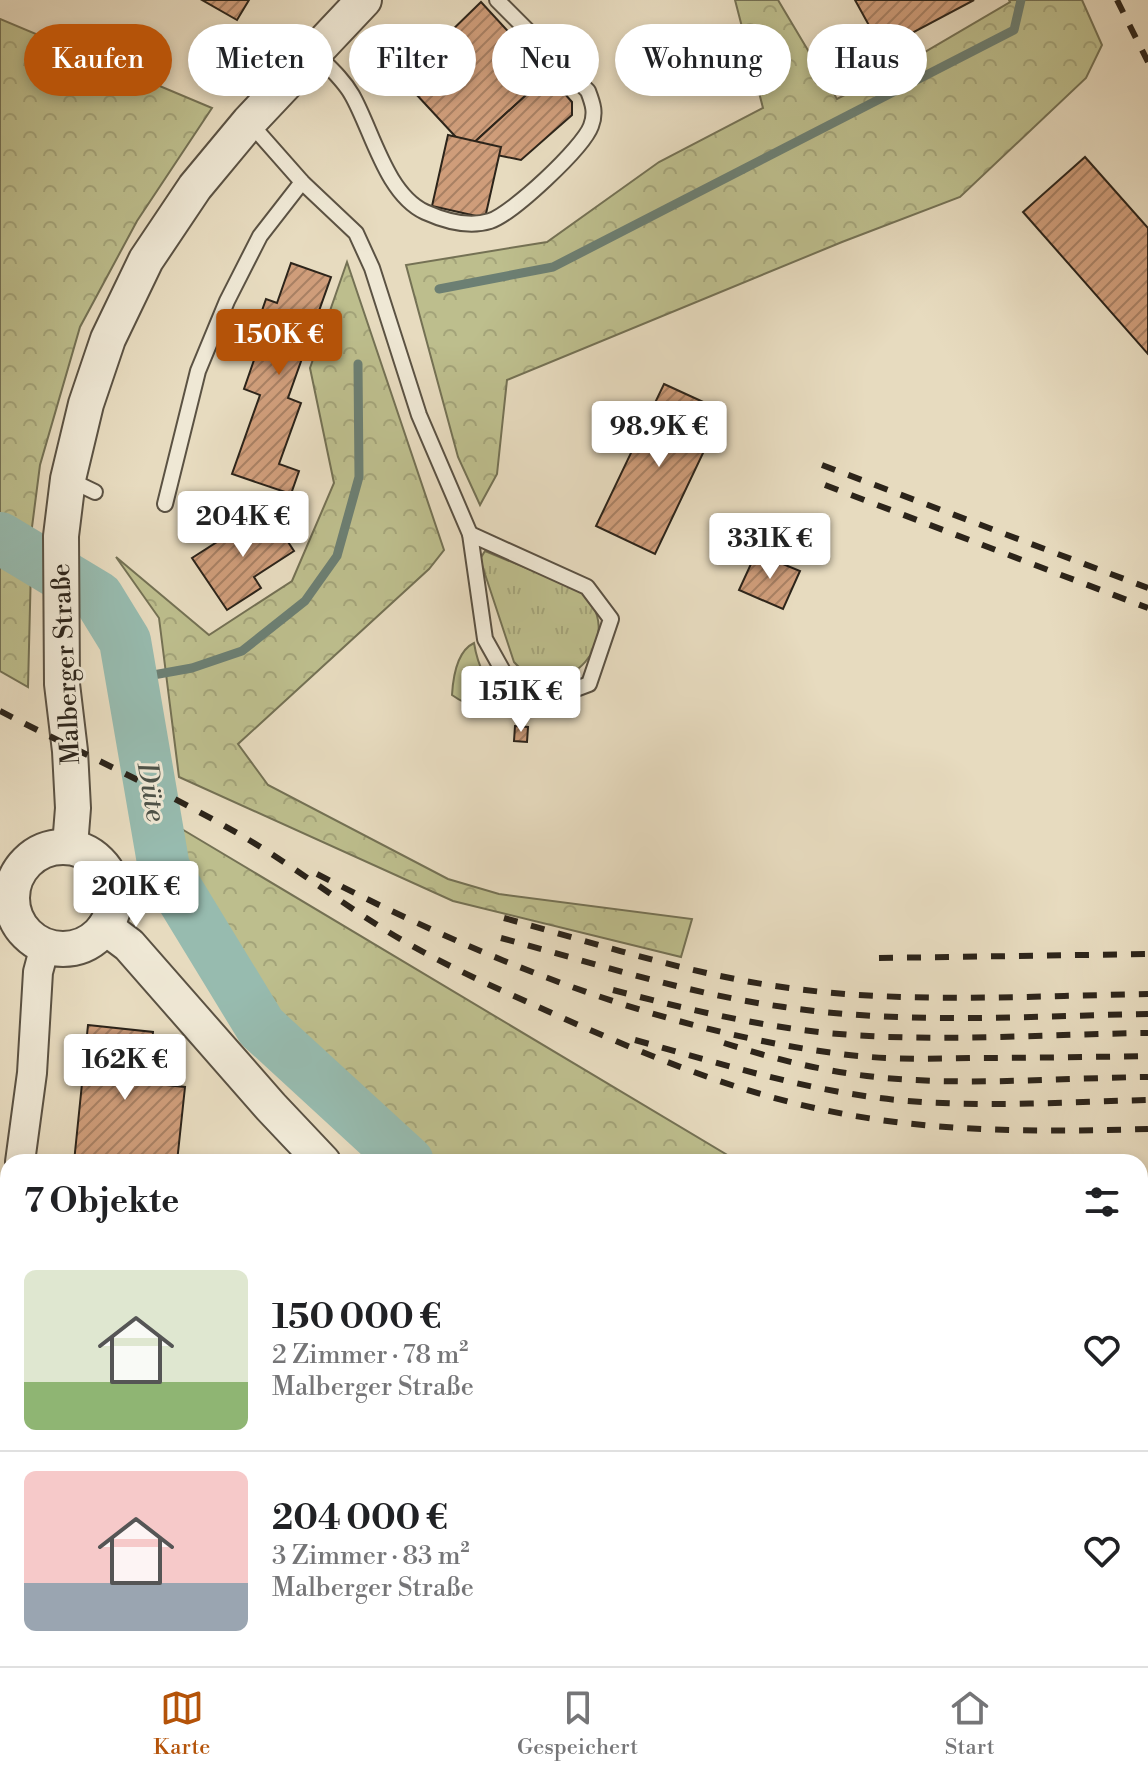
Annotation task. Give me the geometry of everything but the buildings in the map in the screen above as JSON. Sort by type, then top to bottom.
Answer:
[{"type":"street","name":"Malberger Straße","points":[[333,35],[364,0]]},
{"type":"street","name":"Malberger Straße","points":[[70,846],[73,808],[62,684],[61,536],[81,486],[86,404],[108,339],[146,260],[195,187],[275,96]]},
{"type":"street","points":[[70,846],[87,852],[101,863],[110,877],[115,894],[113,912],[105,927],[93,939],[78,947],[62,949],[45,946],[31,938],[20,925],[6,898],[25,863],[53,847],[70,846]]},
{"type":"street","points":[[105,927],[129,945],[315,1154]]},
{"type":"street","points":[[21,1154],[32,1073],[38,972],[45,946]]},
{"type":"lane","points":[[333,71],[352,95],[372,141],[399,190],[421,211],[451,223],[490,221],[507,212],[575,152],[591,127],[595,108],[588,91],[497,0]]},
{"type":"lane","points":[[249,122],[302,182],[356,233],[372,268],[419,415],[470,534],[485,639],[513,689],[544,701],[589,684],[611,619],[587,587],[470,534]]},
{"type":"lane","points":[[165,504],[198,371],[227,301],[260,236],[302,182]]},
{"type":"green space","points":[[735,0],[778,0],[807,49],[807,96],[835,96],[837,99],[843,96],[927,96],[927,51],[1009,0],[1082,0],[1102,45],[1086,78],[960,197],[842,242],[507,380],[497,474],[480,505],[458,457],[406,265],[547,242],[659,162],[763,108],[760,96],[791,96],[791,24],[741,24]]},
{"type":"green space","points":[[0,19],[24,29],[24,96],[172,96],[172,91],[212,108],[137,221],[80,327],[40,465],[32,527],[28,687],[0,671]]},
{"type":"green space","points":[[347,262],[444,550],[429,569],[238,744],[268,785],[448,879],[499,894],[692,919],[681,957],[453,901],[179,777],[159,618],[116,557],[209,635],[292,581],[334,483],[310,368]]},
{"type":"green space","points":[[485,551],[577,589],[593,607],[599,626],[595,645],[585,662],[570,674],[552,679],[533,676],[514,662],[480,559]]},
{"type":"green space","points":[[474,643],[484,674],[505,699],[491,705],[471,705],[452,695],[460,658]]},
{"type":"green space","points":[[180,828],[726,1154],[428,1154],[274,1015],[192,887]]},
{"type":"waterway","points":[[439,289],[553,267],[1014,30],[1021,0]]},
{"type":"waterway","points":[[131,679],[192,668],[242,651],[305,601],[337,556],[359,477],[358,364]]},
{"type":"waterway","name":"Düte","points":[[0,538],[98,597],[125,641],[164,868],[261,1027],[399,1154]]},
{"type":"railway","points":[[1117,0],[1148,62]]},
{"type":"railway","points":[[822,465],[1148,588]]},
{"type":"railway","points":[[825,485],[1148,608]]},
{"type":"railway","points":[[0,711],[244,837],[426,954],[565,1019],[692,1071],[757,1093],[864,1118],[986,1129],[1148,1129]]},
{"type":"railway","points":[[317,874],[441,934],[568,986],[700,1027],[766,1042],[886,1058],[1148,1056]]},
{"type":"railway","points":[[504,918],[681,967],[789,988],[923,997],[1148,994]]},
{"type":"railway","points":[[501,938],[712,994],[829,1013],[920,1018],[1148,1014]]},
{"type":"railway","points":[[879,958],[1148,954]]},
{"type":"railway","points":[[613,990],[740,1020],[836,1034],[938,1038],[1148,1033]]},
{"type":"railway","points":[[635,1040],[797,1083],[897,1100],[991,1104],[1148,1100]]},
{"type":"railway","points":[[724,1043],[813,1067],[901,1079],[972,1081],[1148,1077]]}]
